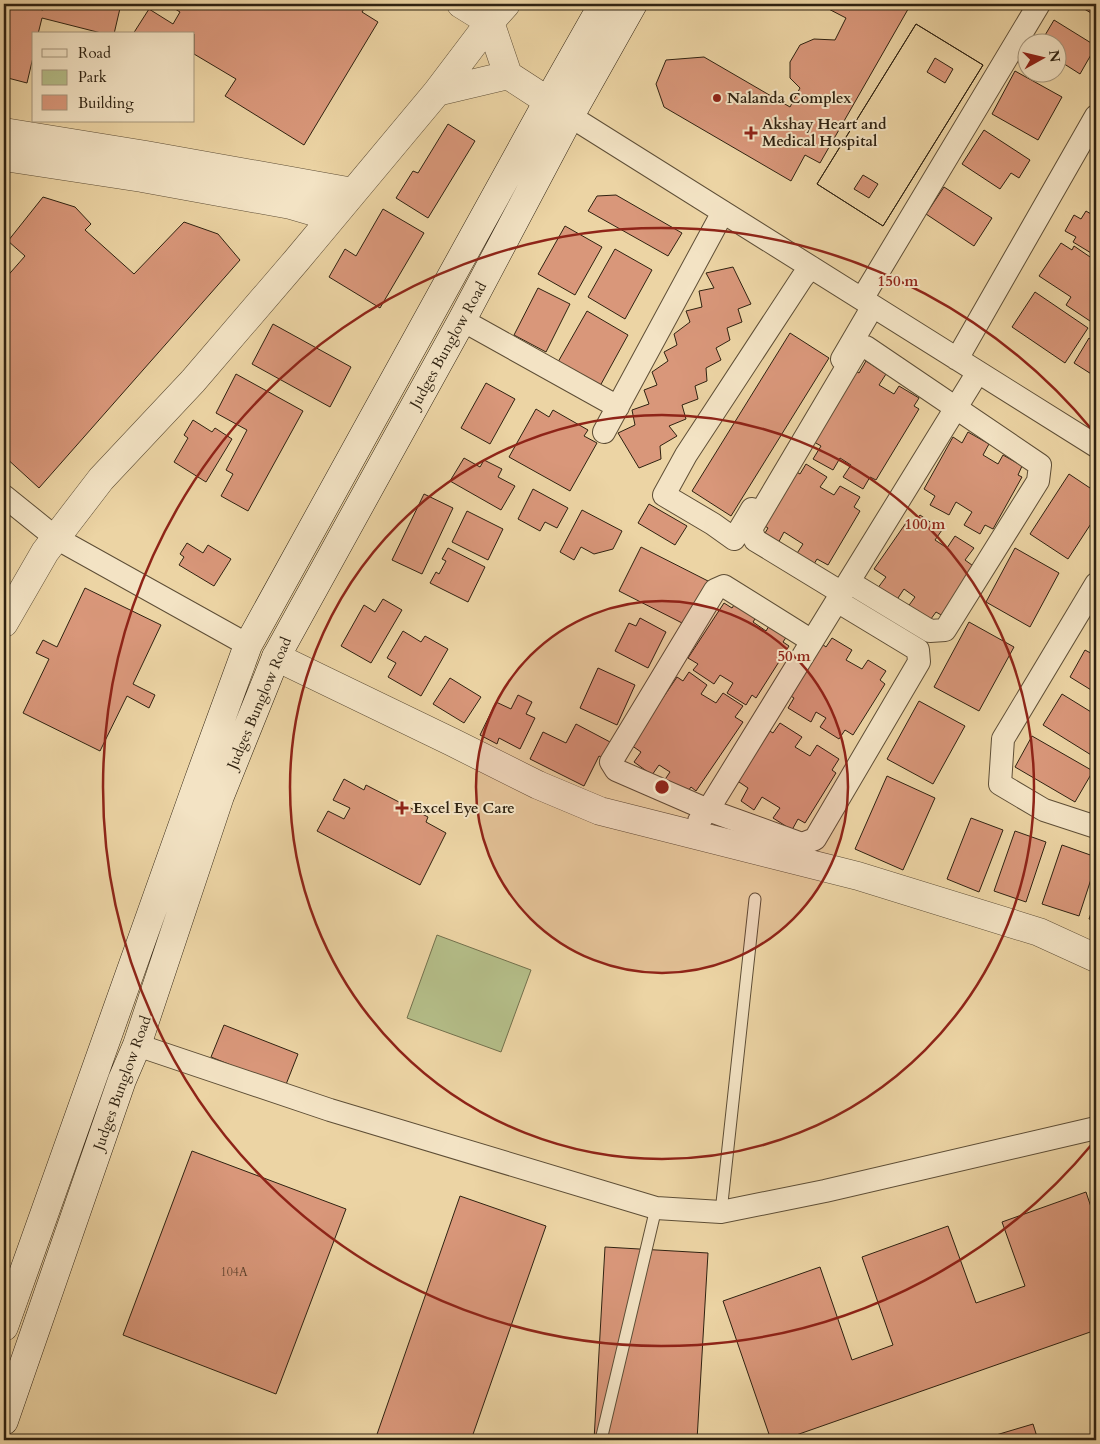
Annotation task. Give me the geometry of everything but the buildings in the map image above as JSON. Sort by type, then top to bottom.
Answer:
[{"type":"main road","points":[[462,4],[498,13]]},
{"type":"main road","name":"Judges Bunglow Road","points":[[7,1309],[248,645],[603,4]]},
{"type":"main road","name":"Judges Bunglow Road","points":[[4,1421],[122,1080],[137,1045],[220,796],[276,657],[462,320],[570,116],[633,4]]},
{"type":"main road","points":[[498,13],[508,75]]},
{"type":"main road","points":[[4,623],[46,552],[101,479],[194,381],[437,92],[498,13]]},
{"type":"main road","points":[[437,92],[508,75],[548,101]]},
{"type":"main road","points":[[4,132],[146,154],[353,192]]},
{"type":"main road","points":[[4,157],[142,178],[281,203],[332,217]]},
{"type":"main road","points":[[276,657],[538,785],[600,811],[858,876],[1039,932],[1096,958]]},
{"type":"street","points":[[811,267],[686,455],[664,494],[734,539],[1039,4]]},
{"type":"street","points":[[570,116],[1096,446]]},
{"type":"street","points":[[957,359],[1096,116]]},
{"type":"street","points":[[604,432],[723,212]]},
{"type":"street","points":[[462,320],[618,407]]},
{"type":"street","points":[[812,641],[724,586],[714,590],[611,762],[616,770],[708,810],[802,844],[814,839],[919,662],[918,650],[842,592],[755,540],[750,529],[857,350],[866,347],[1040,465],[1038,481],[945,630],[930,630],[842,592]]},
{"type":"street","points":[[690,834],[708,810],[978,372]]},
{"type":"street","points":[[4,496],[56,538],[248,645]]},
{"type":"street","points":[[1096,584],[1003,739],[1000,784],[1044,810],[1096,827]]},
{"type":"street","points":[[137,1045],[330,1110],[656,1208],[721,1212],[825,1191],[1096,1128]]},
{"type":"lane","points":[[721,1212],[755,899]]},
{"type":"lane","points":[[601,1440],[656,1208]]},
{"type":"green space","points":[[437,935],[531,970],[501,1052],[407,1018]]},
{"type":"place","name":"Nalanda Complex","points":[[717,98]]},
{"type":"place","name":"Akshay Heart and Medical Hospital","points":[[751,133]]},
{"type":"place","name":"Excel Eye Care","points":[[402,808]]}]
